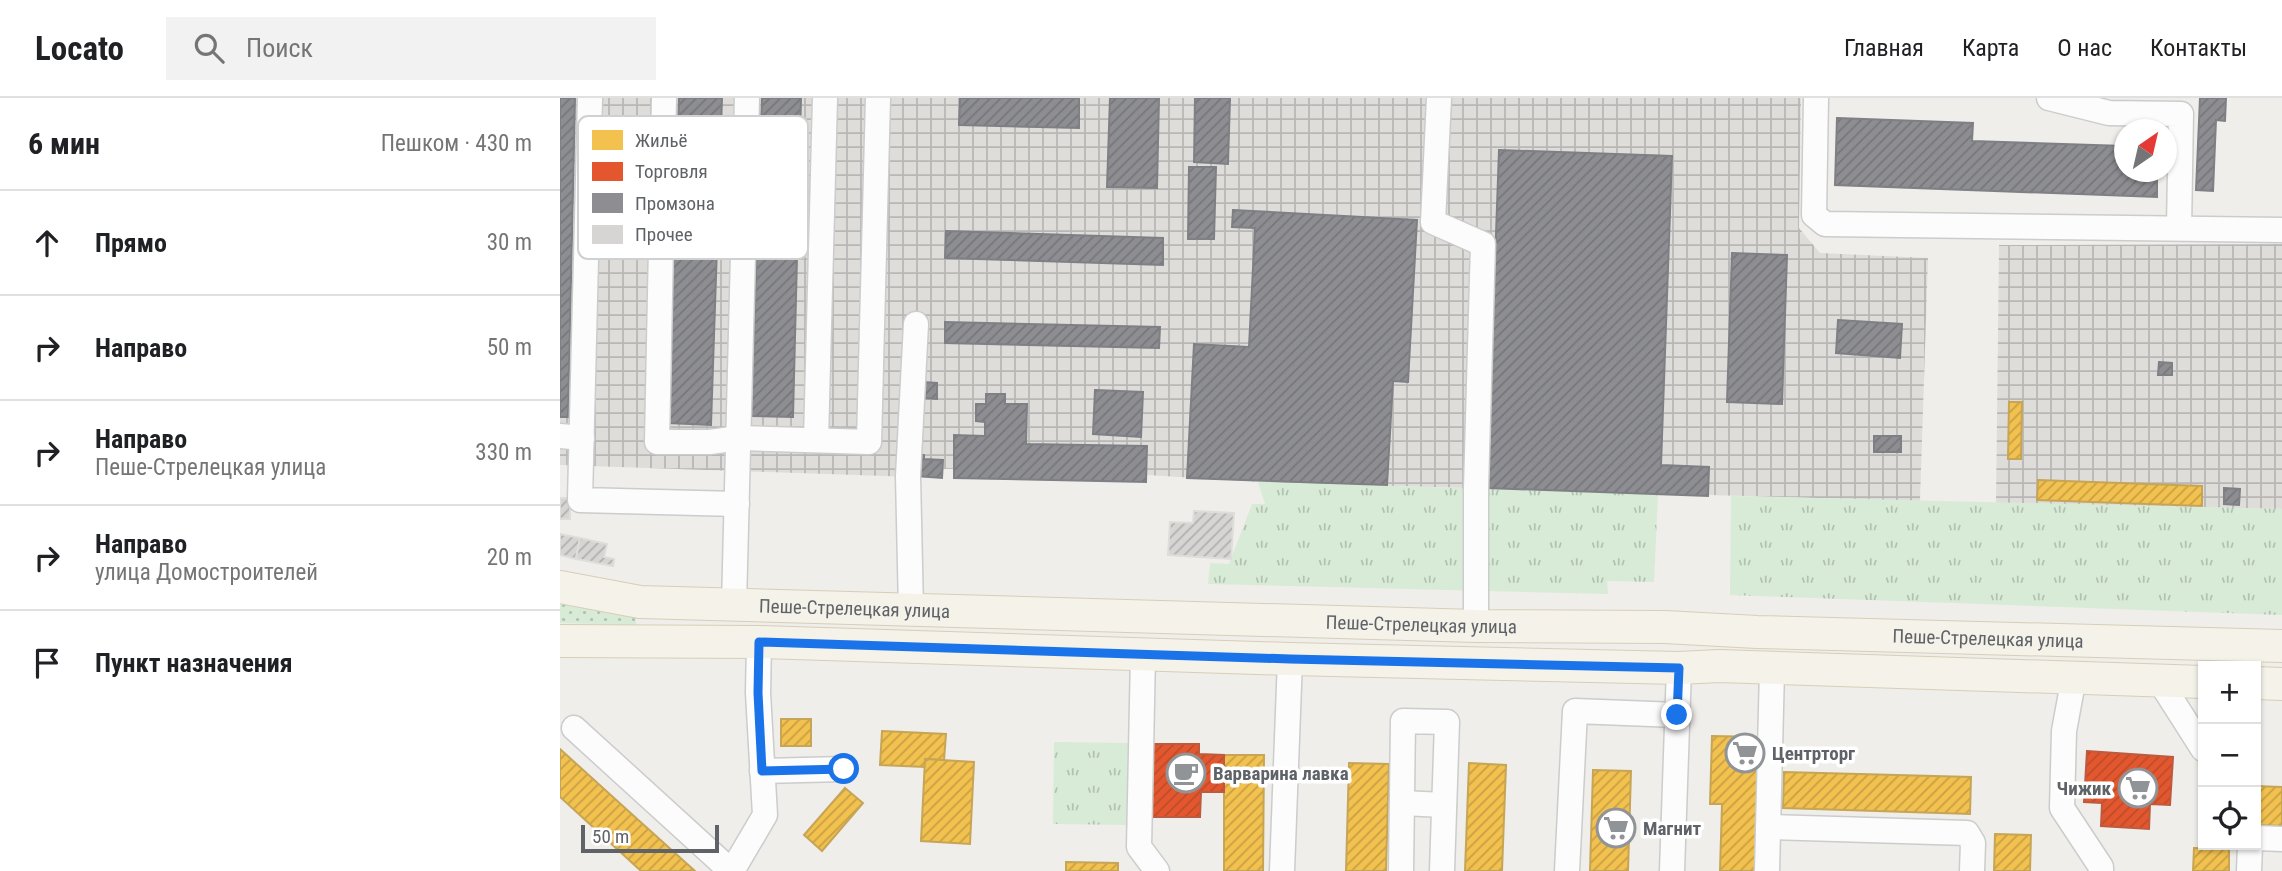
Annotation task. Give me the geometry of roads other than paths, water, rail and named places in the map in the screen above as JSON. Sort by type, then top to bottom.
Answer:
[{"type":"main road","name":"Пеше-Стрелецкая улица","points":[[560,587],[640,602],[1475,625],[1665,627],[1757,632],[2282,646]]},
{"type":"main road","name":"Пеше-Стрелецкая улица","points":[[560,641],[759,642],[1290,659],[1679,668],[1719,666],[2198,682]]},
{"type":"main road","points":[[2261,683],[2282,684]]},
{"type":"street","points":[[589,116],[590,98]]},
{"type":"street","points":[[664,98],[664,116]]},
{"type":"street","points":[[747,98],[747,116]]},
{"type":"street","points":[[816,440],[825,98]]},
{"type":"street","points":[[661,259],[657,442],[710,442],[739,438],[869,442],[878,98]]},
{"type":"street","points":[[1439,98],[1433,222],[1483,244],[1475,625]]},
{"type":"street","points":[[1816,98],[1814,215],[1825,224],[2282,230]]},
{"type":"street","points":[[2049,98],[2181,114],[2179,228]]},
{"type":"street","points":[[581,259],[571,437],[580,500],[737,504]]},
{"type":"street","points":[[734,605],[743,259]]},
{"type":"street","points":[[911,610],[908,476],[916,324]]},
{"type":"street","points":[[574,728],[731,871],[765,816],[758,693],[759,642]]},
{"type":"street","points":[[1143,655],[1139,848],[1157,871]]},
{"type":"street","points":[[1282,871],[1290,659]]},
{"type":"street","points":[[1671,871],[1679,668]]},
{"type":"street","points":[[1767,871],[1772,669]]},
{"type":"street","points":[[2074,677],[2064,731],[2062,808],[2101,867],[2101,871]]},
{"type":"street","points":[[2159,680],[2198,741]]},
{"type":"street","points":[[1567,871],[1575,711],[1677,715]]},
{"type":"street","points":[[1401,871],[1403,721],[1447,722],[1442,871]]},
{"type":"street","points":[[762,771],[844,769]]},
{"type":"street","points":[[1402,803],[1444,806]]},
{"type":"street","points":[[1768,827],[1967,833],[1973,843],[1972,871]]},
{"type":"street","points":[[2261,838],[2282,839]]},
{"type":"street","points":[[2249,871],[2250,850]]},
{"type":"place","name":"Центрторг","points":[[1745,753]]},
{"type":"place","name":"Варварина лавка","points":[[1186,773]]},
{"type":"place","name":"Чижик","points":[[2138,788]]},
{"type":"place","name":"Магнит","points":[[1616,828]]}]
